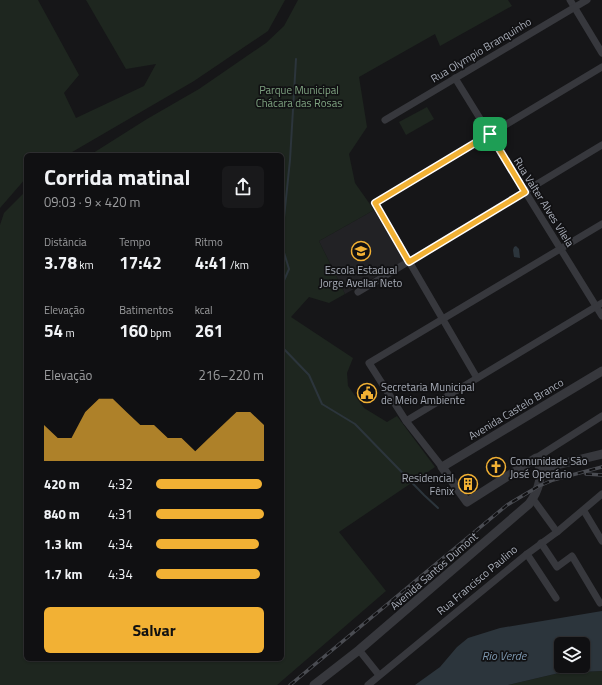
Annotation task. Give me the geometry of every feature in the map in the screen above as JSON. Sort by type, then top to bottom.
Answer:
[{"type":"street","points":[[570,0],[602,53]]},
{"type":"street","name":"Rua Olympio Branquinho","points":[[385,120],[587,0]]},
{"type":"street","points":[[477,378],[375,203],[602,67]]},
{"type":"street","name":"Rua Valter Alves Vilela","points":[[455,78],[560,248],[599,304],[602,316]]},
{"type":"street","points":[[358,292],[602,145]]},
{"type":"street","points":[[602,224],[369,363],[406,421],[467,502],[602,416]]},
{"type":"street","points":[[406,421],[599,304]]},
{"type":"street","name":"Avenida Castelo Branco","points":[[442,467],[602,371]]},
{"type":"street","points":[[540,469],[602,454]]},
{"type":"street","name":"Avenida Santos Dumont","points":[[314,685],[360,650],[529,504],[539,486],[540,469],[536,458]]},
{"type":"street","name":"Rua Francisco Paulino","points":[[368,685],[527,554],[584,511],[602,494]]},
{"type":"street","points":[[533,499],[557,532]]},
{"type":"street","points":[[584,511],[602,541]]},
{"type":"street","points":[[541,543],[557,567],[572,556],[600,603]]},
{"type":"street","points":[[527,554],[556,598]]},
{"type":"street","points":[[360,650],[380,676]]},
{"type":"shaded area","name":"Escola Estadual Jorge Avellar Neto","points":[[374,210],[404,261],[345,294],[319,241]]},
{"type":"green space","points":[[0,0],[38,0],[79,75],[64,93],[76,118],[144,86],[156,64],[126,69],[86,0],[285,0],[268,31],[194,81],[70,153],[24,153],[24,180],[0,208]]},
{"type":"green space","name":"Parque Municipal Chácara das Rosas","points":[[298,0],[508,0],[512,6],[440,46],[435,34],[359,77],[367,127],[349,154],[355,183],[374,210],[319,241],[345,294],[329,303],[309,297],[291,317],[353,358],[347,373],[348,386],[364,408],[387,422],[397,416],[435,467],[339,532],[386,591],[277,685],[0,685],[0,225],[4,213],[24,193],[24,661],[284,661],[284,153],[93,153],[147,119],[199,89],[266,43],[284,26]]},
{"type":"green space","points":[[427,107],[434,119],[406,135],[399,122]]},
{"type":"green space","points":[[602,671],[602,685],[508,685],[559,673],[590,673],[590,672]]},
{"type":"water","points":[[516,246],[519,249],[520,258],[514,257],[514,247]]},
{"type":"water","name":"Rio Verde","points":[[602,611],[602,671],[590,672],[590,637],[554,637],[554,673],[559,673],[508,685],[415,685],[440,667],[457,647],[468,638],[500,628]]},
{"type":"waterway","points":[[284,218],[290,160],[296,59]]},
{"type":"waterway","points":[[284,253],[289,269],[284,280]]},
{"type":"waterway","points":[[284,349],[309,375],[322,404],[355,424],[438,508]]},
{"type":"railway","points":[[290,685],[507,505],[539,486],[553,480],[602,467]]},
{"type":"railway","points":[[586,474],[602,475]]},
{"type":"place","name":"Escola Estadual Jorge Avellar Neto","points":[[361,251]]},
{"type":"place","name":"Secretaria Municipal de Meio Ambiente","points":[[367,393]]},
{"type":"place","name":"Comunidade São José Operário","points":[[496,467]]},
{"type":"place","name":"Residencial Fênix","points":[[468,484]]},
{"type":"route","points":[[490,134],[525,192],[409,262],[375,203],[490,134]]}]
